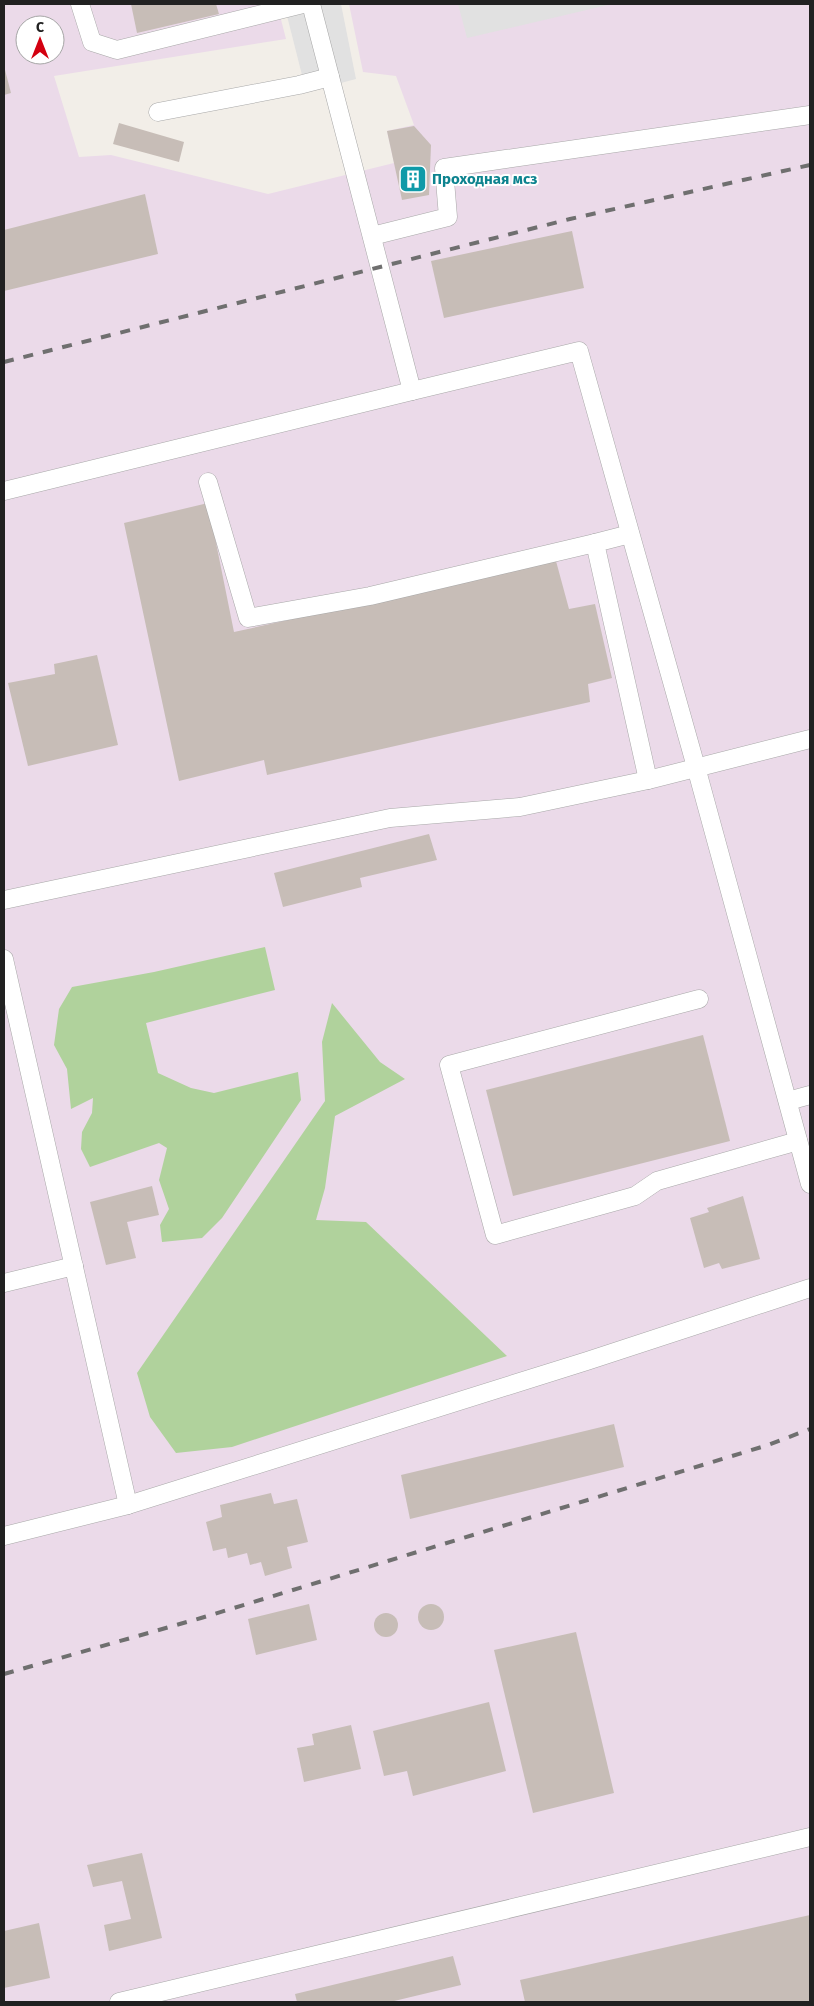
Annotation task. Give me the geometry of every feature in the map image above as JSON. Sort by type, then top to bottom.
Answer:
[{"type":"street","points":[[80,4],[92,42],[117,50],[303,4]]},
{"type":"street","points":[[311,4],[412,391]]},
{"type":"street","points":[[158,112],[299,85],[330,77]]},
{"type":"street","points":[[372,236],[448,217],[444,168],[810,114]]},
{"type":"street","points":[[4,491],[579,351],[696,767],[810,1184]]},
{"type":"street","points":[[208,482],[248,618],[370,596],[630,534]]},
{"type":"street","points":[[595,543],[648,780]]},
{"type":"street","points":[[4,900],[390,818],[520,807],[648,780],[810,739]]},
{"type":"street","points":[[4,959],[128,1505]]},
{"type":"street","points":[[699,1000],[449,1065],[495,1235],[635,1196],[657,1181],[798,1141]]},
{"type":"street","points":[[788,1101],[810,1095]]},
{"type":"street","points":[[4,1283],[74,1266]]},
{"type":"street","points":[[4,1536],[128,1505],[587,1361],[810,1288]]},
{"type":"street","points":[[119,2002],[810,1837]]},
{"type":"shaded area","points":[[4,4],[277,4],[286,39],[54,76],[79,157],[111,155],[268,194],[394,163],[387,131],[414,125],[396,76],[363,72],[349,4],[810,4],[810,2002],[4,2002]]},
{"type":"shaded area","points":[[284,4],[306,4],[324,74],[303,79]]},
{"type":"shaded area","points":[[320,4],[341,4],[356,79],[337,84]]},
{"type":"shaded area","points":[[458,4],[612,4],[467,38]]},
{"type":"green space","points":[[265,947],[275,990],[146,1023],[158,1073],[191,1088],[214,1093],[298,1072],[301,1100],[222,1218],[202,1238],[162,1242],[160,1225],[169,1209],[159,1180],[167,1148],[159,1143],[90,1167],[81,1149],[82,1132],[92,1113],[93,1098],[71,1109],[67,1069],[54,1045],[59,1009],[72,987],[154,972]]},
{"type":"green space","points":[[332,1003],[380,1062],[405,1079],[335,1116],[325,1188],[316,1220],[366,1222],[507,1356],[232,1447],[176,1453],[150,1417],[137,1373],[325,1101],[322,1042]]},
{"type":"building","points":[[131,4],[216,4],[219,14],[137,33]]},
{"type":"building","points":[[4,66],[11,93],[4,95]]},
{"type":"building","points":[[119,123],[184,142],[179,162],[113,144]]},
{"type":"building","name":"Проходная мсз","points":[[414,126],[431,145],[429,195],[402,200],[387,131]]},
{"type":"building","points":[[145,194],[158,254],[4,291],[4,230]]},
{"type":"building","points":[[572,231],[584,288],[444,318],[431,261]]},
{"type":"building","points":[[208,503],[234,632],[556,561],[569,609],[595,604],[612,678],[588,684],[590,702],[267,775],[264,760],[179,781],[124,523]]},
{"type":"building","points":[[97,655],[118,745],[28,766],[8,683],[55,674],[54,664]]},
{"type":"building","points":[[429,834],[437,860],[360,878],[362,887],[283,907],[274,873]]},
{"type":"building","points":[[703,1035],[730,1141],[513,1196],[486,1090]]},
{"type":"building","points":[[152,1186],[159,1215],[127,1222],[136,1258],[106,1265],[90,1202]]},
{"type":"building","points":[[743,1196],[760,1259],[722,1269],[719,1263],[704,1268],[690,1218],[709,1212],[707,1208]]},
{"type":"building","points":[[614,1424],[624,1467],[410,1519],[401,1475]]},
{"type":"building","points":[[271,1493],[274,1504],[297,1499],[308,1542],[287,1547],[292,1568],[265,1576],[261,1562],[250,1565],[247,1553],[228,1558],[226,1548],[213,1551],[206,1522],[222,1517],[220,1505]]},
{"type":"building","points":[[309,1604],[317,1640],[256,1655],[248,1619]]},
{"type":"building","points":[[431,1604],[440,1608],[444,1617],[440,1626],[431,1630],[422,1626],[418,1617],[422,1608]]},
{"type":"building","points":[[386,1613],[394,1617],[398,1625],[394,1633],[386,1637],[378,1633],[374,1625],[378,1617]]},
{"type":"building","points":[[576,1632],[614,1793],[533,1813],[494,1650]]},
{"type":"building","points":[[489,1702],[506,1771],[413,1796],[407,1771],[384,1776],[373,1731]]},
{"type":"building","points":[[351,1725],[361,1769],[304,1782],[297,1748],[314,1745],[312,1734]]},
{"type":"building","points":[[142,1853],[162,1938],[109,1951],[104,1925],[131,1919],[122,1881],[93,1887],[87,1865]]},
{"type":"building","points":[[810,1915],[810,2002],[525,2002],[520,1980]]},
{"type":"building","points":[[39,1923],[50,1978],[4,1988],[4,1931]]},
{"type":"building","points":[[453,1956],[461,1985],[390,2002],[297,2002],[295,1994]]},
{"type":"railway","points":[[4,362],[570,219],[810,165]]},
{"type":"railway","points":[[4,1674],[201,1618],[768,1445],[810,1429]]},
{"type":"place","name":"Проходная мсз","points":[[413,179]]}]
